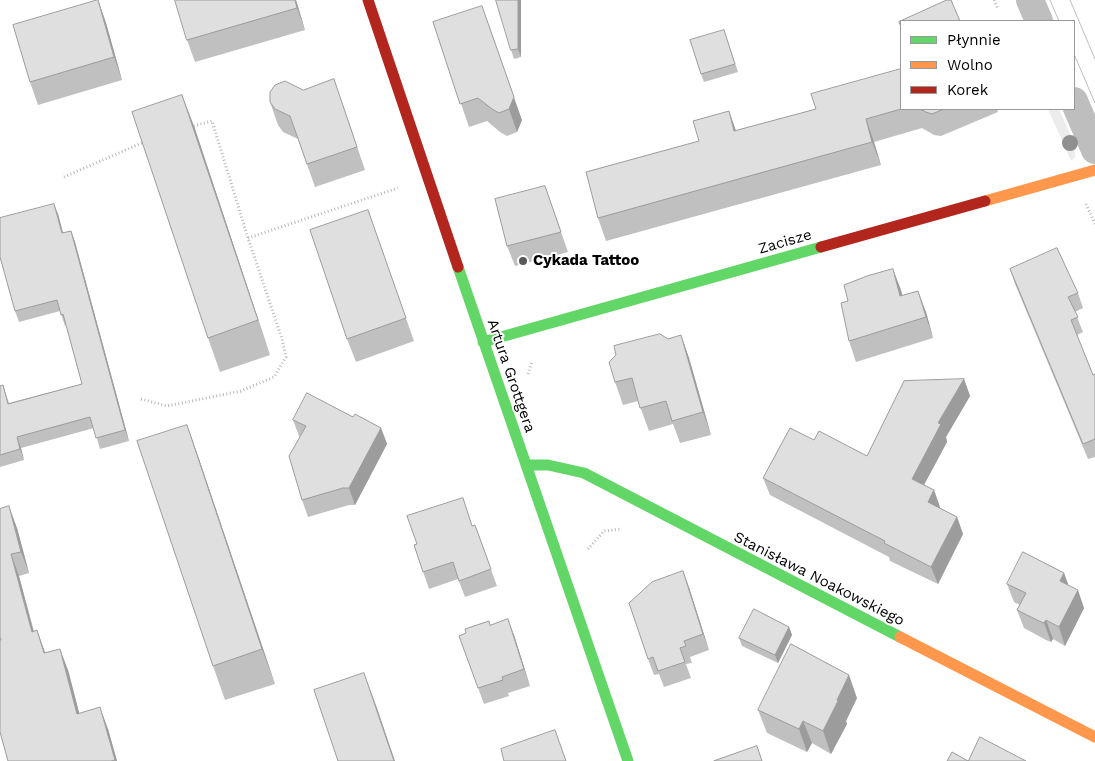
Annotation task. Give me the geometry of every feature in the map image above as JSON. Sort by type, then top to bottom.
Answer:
[{"type":"street","name":"Artura Grottgera","points":[[368,0],[483,342],[628,761]]},
{"type":"street","points":[[1030,0],[1039,20]]},
{"type":"street","points":[[1075,103],[1095,150]]},
{"type":"street","name":"Zacisze","points":[[483,342],[1095,170]]},
{"type":"street","name":"Stanisława Noakowskiego","points":[[526,465],[548,465],[584,473],[716,543],[800,584],[829,601],[1095,737]]},
{"type":"path","points":[[142,399],[168,406],[241,391],[274,377],[286,357],[212,121],[185,129]]},
{"type":"path","points":[[64,177],[150,140]]},
{"type":"path","points":[[248,238],[428,178]]},
{"type":"path","points":[[1078,209],[1088,206],[1095,224]]},
{"type":"path","points":[[528,376],[533,357]]},
{"type":"path","points":[[586,556],[588,548],[604,531],[627,528]]},
{"type":"shaded area","points":[[1048,110],[1059,110],[1074,143],[1075,157],[1071,161]]},
{"type":"building","points":[[98,0],[114,57],[30,82],[13,25]]},
{"type":"building","points":[[175,0],[295,0],[297,8],[187,40]]},
{"type":"building","points":[[496,0],[518,0],[518,49],[511,50]]},
{"type":"building","points":[[947,0],[951,0],[960,20],[903,20]]},
{"type":"building","points":[[482,6],[514,97],[509,109],[499,113],[478,98],[460,104],[433,22]]},
{"type":"building","points":[[724,30],[735,64],[701,74],[690,40]]},
{"type":"building","points":[[900,69],[900,109],[866,119],[872,142],[598,218],[586,172],[699,141],[693,121],[729,111],[734,131],[816,109],[811,94]]},
{"type":"building","points":[[334,79],[357,147],[307,164],[290,116],[275,109],[270,102],[270,92],[275,85],[285,81],[303,90]]},
{"type":"building","points":[[182,95],[258,320],[208,338],[132,112]]},
{"type":"building","points":[[922,110],[942,110],[932,114]]},
{"type":"building","points":[[545,186],[561,232],[507,246],[495,199]]},
{"type":"building","points":[[54,204],[62,233],[71,231],[125,430],[96,438],[90,417],[17,437],[20,449],[0,455],[0,386],[3,385],[8,404],[82,384],[63,314],[61,315],[57,300],[15,311],[0,257],[0,218]]},
{"type":"building","points":[[368,210],[406,318],[347,339],[310,230]]},
{"type":"building","points":[[1057,248],[1078,293],[1068,297],[1078,317],[1071,320],[1093,375],[1095,374],[1095,439],[1083,444],[1010,269]]},
{"type":"building","points":[[893,269],[900,296],[918,291],[926,317],[849,341],[841,303],[848,301],[844,285]]},
{"type":"building","points":[[660,334],[668,339],[681,335],[703,412],[672,421],[666,401],[640,408],[632,378],[615,382],[609,362],[616,355],[614,346]]},
{"type":"building","points":[[964,379],[938,423],[941,424],[912,479],[934,490],[928,502],[957,517],[931,567],[763,478],[790,428],[814,440],[819,431],[867,456],[904,381]]},
{"type":"building","points":[[307,393],[353,417],[355,414],[381,428],[349,488],[302,500],[289,456],[306,426],[293,420]]},
{"type":"building","points":[[187,425],[262,649],[213,666],[137,441]]},
{"type":"building","points":[[463,498],[472,526],[475,525],[491,569],[459,581],[453,562],[423,572],[414,545],[417,544],[407,516]]},
{"type":"building","points":[[9,506],[21,552],[11,554],[32,632],[37,630],[44,653],[60,649],[77,714],[100,707],[115,760],[8,761],[0,732],[0,509]]},
{"type":"building","points":[[1023,552],[1064,573],[1060,581],[1078,590],[1059,627],[1046,620],[1044,623],[1039,621],[1017,610],[1026,593],[1007,584]]},
{"type":"building","points":[[683,571],[703,634],[684,641],[686,646],[680,648],[685,662],[658,671],[653,657],[648,659],[629,603],[652,582]]},
{"type":"building","points":[[754,609],[789,627],[775,655],[739,638]]},
{"type":"building","points":[[508,619],[524,669],[502,677],[503,680],[478,688],[459,636],[466,633],[465,629],[489,621],[490,625]]},
{"type":"building","points":[[791,644],[849,675],[823,731],[803,721],[799,729],[758,710]]},
{"type":"building","points":[[364,673],[394,761],[338,761],[314,690]]},
{"type":"building","points":[[555,730],[566,761],[504,761],[501,749]]},
{"type":"building","points":[[980,737],[1026,761],[968,761]]},
{"type":"building","points":[[757,746],[762,761],[714,761]]},
{"type":"building","points":[[952,752],[968,761],[947,761]]},
{"type":"tram line","points":[[1050,0],[1059,20]]},
{"type":"tram line","points":[[1070,0],[1095,59]]},
{"type":"tram line","points":[[1075,56],[1095,103]]},
{"type":"traffic: fast","points":[[483,342],[821,247]]},
{"type":"traffic: fast","points":[[458,267],[628,761]]},
{"type":"traffic: fast","points":[[526,465],[548,465],[584,473],[900,637]]},
{"type":"traffic: slow","points":[[985,201],[1095,170]]},
{"type":"traffic: slow","points":[[900,637],[1095,737]]},
{"type":"traffic: jam","points":[[368,0],[458,267]]},
{"type":"traffic: jam","points":[[821,247],[985,201]]},
{"type":"place","name":"Cykada Tattoo","points":[[523,261]]}]
